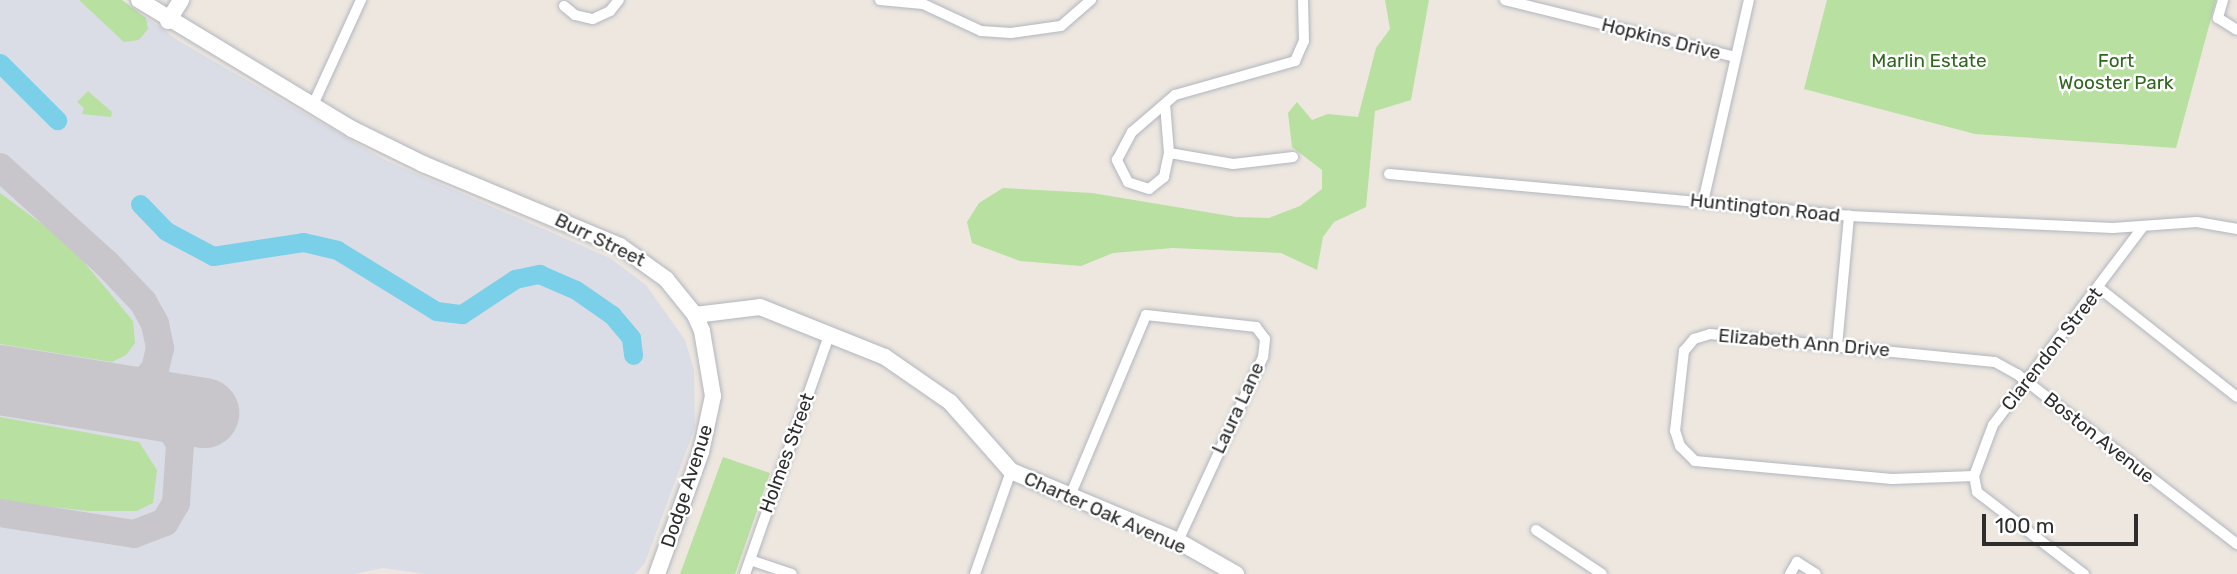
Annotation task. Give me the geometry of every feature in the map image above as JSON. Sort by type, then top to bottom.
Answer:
[{"type":"main road","name":"Burr Street","points":[[139,0],[167,22],[312,107],[423,164],[620,246],[655,268],[695,315]]},
{"type":"main road","points":[[167,22],[181,0]]},
{"type":"main road","points":[[695,315],[760,307],[831,333],[923,379],[975,426],[1011,471]]},
{"type":"main road","name":"Dodge Avenue","points":[[657,574],[711,413],[712,375],[695,315]]},
{"type":"main road","name":"Charter Oak Avenue","points":[[1011,471],[1178,541],[1236,574]]},
{"type":"street","points":[[312,107],[360,0]]},
{"type":"street","points":[[564,6],[575,15],[593,19],[610,11],[618,0]]},
{"type":"street","points":[[880,0],[923,4],[962,24],[997,33],[1061,26],[1094,1]]},
{"type":"street","points":[[1165,104],[1169,153],[1164,177],[1155,187],[1128,182],[1118,168],[1124,142],[1165,104],[1175,95],[1295,61],[1304,41],[1303,0]]},
{"type":"street","name":"Hopkins Drive","points":[[1505,0],[1735,57]]},
{"type":"street","points":[[1703,202],[1749,0]]},
{"type":"street","points":[[2223,0],[2218,18],[2237,30]]},
{"type":"street","points":[[1169,153],[1233,164],[1293,157]]},
{"type":"street","name":"Huntington Road","points":[[1389,174],[1849,216],[2142,228],[2183,222],[2237,229]]},
{"type":"street","points":[[1837,345],[1849,216]]},
{"type":"street","name":"Clarendon Street","points":[[1974,476],[1993,425],[2142,228]]},
{"type":"street","points":[[2099,288],[2237,397]]},
{"type":"street","name":"Laura Lane","points":[[1070,496],[1146,315],[1256,327],[1265,339],[1262,357],[1178,541]]},
{"type":"street","name":"Holmes Street","points":[[745,574],[831,333]]},
{"type":"street","name":"Elizabeth Ann Drive","points":[[1974,476],[1892,479],[1702,463],[1684,452],[1675,431],[1680,365],[1694,339],[1710,334],[1982,358],[2027,383]]},
{"type":"street","name":"Boston Avenue","points":[[2027,383],[2237,544]]},
{"type":"street","points":[[975,574],[1011,471]]},
{"type":"street","points":[[1974,476],[1977,492],[2084,574]]},
{"type":"street","points":[[1536,530],[1602,574]]},
{"type":"street","points":[[750,559],[792,574]]},
{"type":"street","points":[[1790,574],[1797,562],[1816,574]]},
{"type":"shaded area","points":[[0,0],[122,0],[179,41],[385,160],[610,258],[646,285],[685,340],[694,369],[695,427],[645,563],[635,574],[425,574],[383,568],[354,574],[0,574]]},
{"type":"green space","points":[[79,0],[122,0],[146,18],[148,29],[139,40],[124,42]]},
{"type":"green space","points":[[1385,0],[1429,0],[1411,100],[1375,111],[1366,207],[1334,222],[1323,237],[1317,270],[1281,253],[1173,248],[1113,253],[1081,266],[1020,261],[972,243],[967,222],[979,203],[1003,188],[1092,193],[1236,217],[1269,218],[1300,206],[1322,189],[1322,170],[1292,147],[1288,113],[1297,102],[1312,120],[1328,114],[1358,117],[1376,48],[1390,29]]},
{"type":"green space","points":[[1827,0],[2216,0],[2176,148],[1975,134],[1804,89]]},
{"type":"green space","points":[[88,91],[112,112],[111,117],[82,114],[84,108],[77,102]]},
{"type":"green space","points":[[0,193],[69,244],[133,321],[135,343],[126,355],[112,362],[0,344]]},
{"type":"green space","points":[[0,417],[139,442],[157,470],[153,503],[137,511],[88,511],[0,501]]},
{"type":"green space","points":[[723,457],[770,473],[735,574],[680,574]]},
{"type":"waterway","points":[[0,63],[57,120]]},
{"type":"waterway","points":[[140,204],[166,231],[213,256],[303,242],[337,250],[436,311],[462,314],[515,279],[539,274],[576,290],[612,315],[631,338],[633,355]]},
{"type":"taxiway","points":[[0,167],[106,263],[143,302],[155,324],[160,348],[155,369],[139,387],[111,397]]},
{"type":"taxiway","points":[[0,513],[134,534],[165,522],[176,503],[180,444],[163,415],[140,402]]},
{"type":"runway","points":[[0,380],[204,413]]},
{"type":"park label","name":"Marlin Estate","points":[[1929,61]]},
{"type":"park label","name":"Fort Wooster Park","points":[[2116,72]]}]
